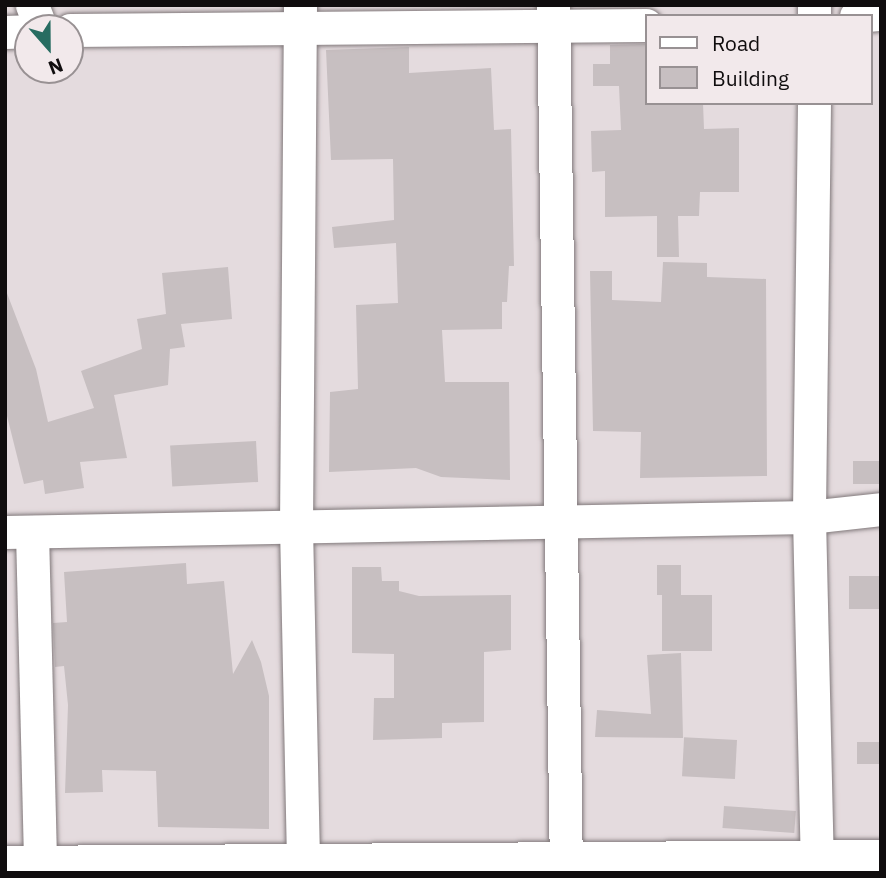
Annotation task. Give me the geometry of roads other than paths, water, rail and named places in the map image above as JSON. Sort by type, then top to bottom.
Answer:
[{"type":"street","points":[[300,17],[296,526],[303,867]]},
{"type":"street","points":[[84,29],[300,17],[553,17],[644,25]]},
{"type":"street","points":[[553,17],[558,517],[566,866]]},
{"type":"street","points":[[814,105],[809,517],[817,864]]},
{"type":"street","points":[[40,862],[19,532],[558,517],[809,517],[881,509]]},
{"type":"street","points":[[5,862],[303,867],[566,866],[817,864],[881,856]]}]
